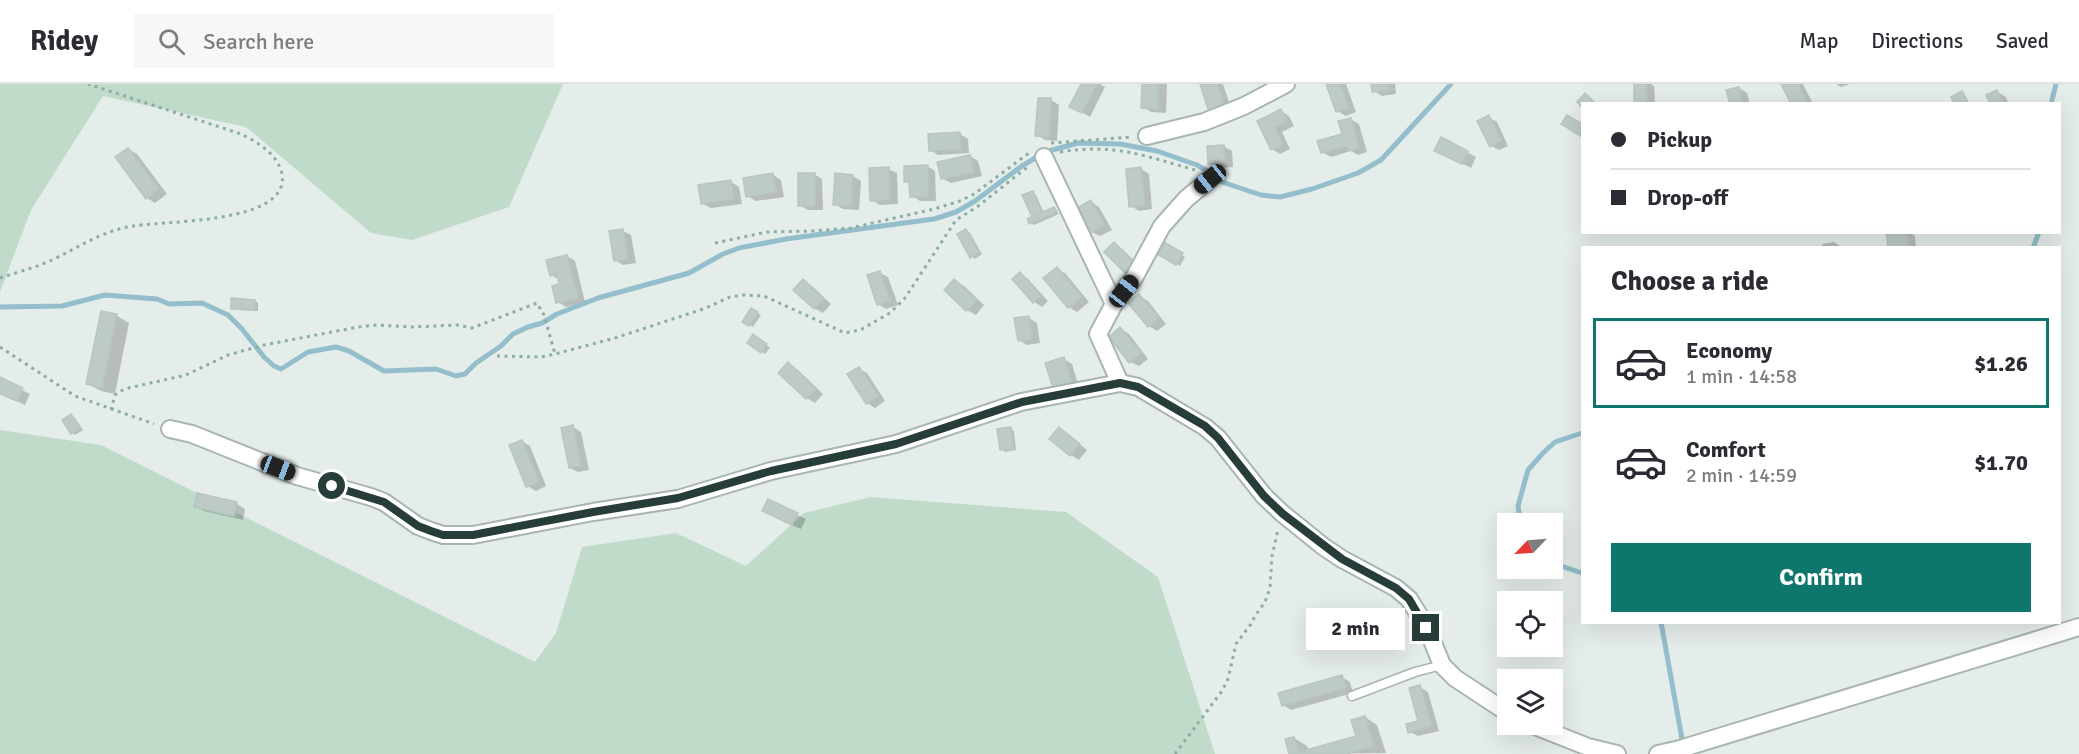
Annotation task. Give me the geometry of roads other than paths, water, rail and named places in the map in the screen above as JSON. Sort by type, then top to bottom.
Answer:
[{"type":"street","points":[[1147,136],[1204,122],[1244,106],[1286,84]]},
{"type":"street","points":[[1043,150],[1114,304]]},
{"type":"street","points":[[1120,383],[1098,334],[1114,304],[1134,278],[1162,226],[1186,199],[1210,179]]},
{"type":"street","points":[[170,429],[192,434],[297,476],[384,502],[418,526],[431,531],[443,535],[473,535],[678,498],[771,471],[896,444],[1022,402],[1120,383],[1138,387],[1205,426],[1218,438],[1264,496],[1283,514],[1324,547],[1396,588],[1409,599],[1426,628],[1442,665],[1455,678],[1497,705]]},
{"type":"street","points":[[1658,754],[1681,752],[2079,627]]},
{"type":"street","points":[[1558,735],[1588,747],[1617,754]]},
{"type":"lane","points":[[1352,696],[1415,672],[1442,665]]},
{"type":"waterway","points":[[0,307],[62,306],[105,295],[157,299],[169,304],[202,303],[228,315],[264,357],[281,369],[308,352],[336,347],[349,351],[384,371],[436,369],[456,376],[465,374],[513,334],[598,298],[689,273],[739,248],[786,239],[934,219],[956,212],[1045,152],[1078,143],[1120,144],[1157,151],[1197,165],[1222,182],[1261,195],[1280,197],[1312,189],[1358,173],[1381,160],[1451,84]]},
{"type":"waterway","points":[[2052,102],[2056,84]]},
{"type":"waterway","points":[[2034,246],[2038,234]]},
{"type":"waterway","points":[[1519,513],[1518,506],[1528,470],[1555,442],[1581,433]]},
{"type":"waterway","points":[[1563,567],[1581,573]]},
{"type":"waterway","points":[[1661,624],[1682,739]]}]
